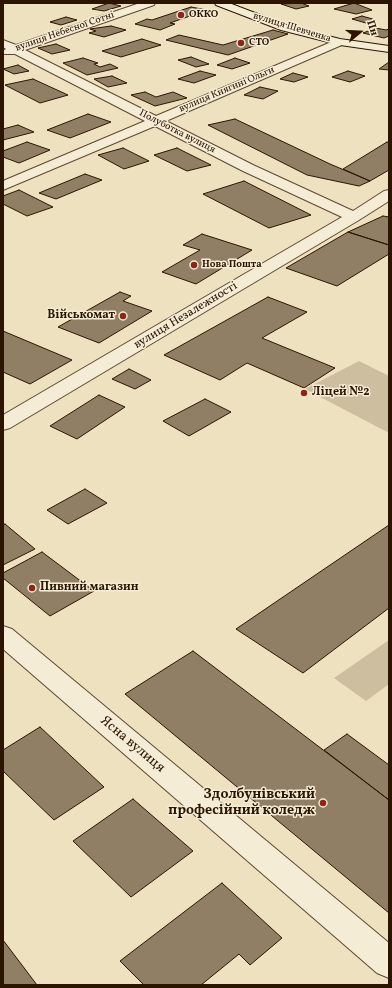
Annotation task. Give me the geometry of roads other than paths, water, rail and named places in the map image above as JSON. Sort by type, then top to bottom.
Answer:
[{"type":"street","name":"вулиця Небесної Сотні","points":[[9,51],[150,3]]},
{"type":"street","name":"вулиця Шевченка","points":[[220,3],[285,28],[340,42],[389,49]]},
{"type":"street","name":"вулиця Княгині Ольги","points":[[3,186],[340,42]]},
{"type":"street","name":"Полуботка вулиця","points":[[3,43],[9,51],[155,120],[248,168],[354,217]]},
{"type":"street","name":"вулиця Незалежності","points":[[3,424],[354,217],[389,194]]},
{"type":"street","name":"Ясна вулиця","points":[[3,635],[389,963]]},
{"type":"place","name":"ОККО","points":[[181,15]]},
{"type":"place","name":"СТО","points":[[241,43]]},
{"type":"place","name":"Нова Пошта","points":[[194,265]]},
{"type":"place","name":"Вiйськомат","points":[[123,316]]},
{"type":"place","name":"Ліцей №2","points":[[304,393]]},
{"type":"place","name":"Пивний магазин","points":[[32,588]]},
{"type":"place","name":"Здолбунівський професійний коледж","points":[[323,803]]}]
